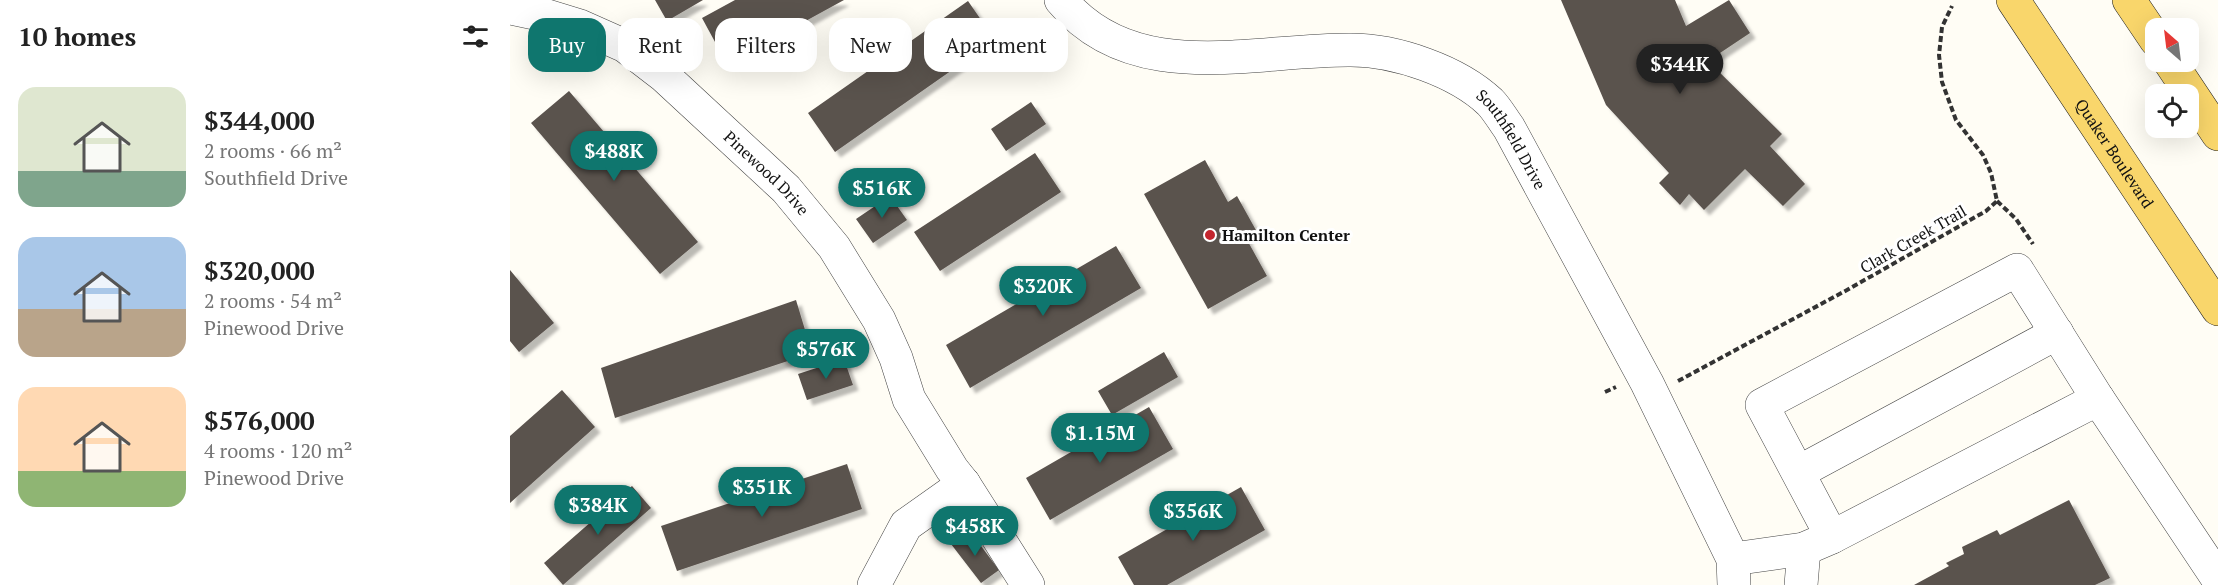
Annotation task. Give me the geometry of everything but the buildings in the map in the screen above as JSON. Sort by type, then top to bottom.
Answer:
[{"type":"main road","name":"Quaker Boulevard","points":[[2013,0],[2218,309]]},
{"type":"main road","points":[[2129,0],[2145,24]]},
{"type":"main road","points":[[2177,72],[2218,134]]},
{"type":"street","name":"Southfield Drive","points":[[1061,0],[1095,29],[1112,40],[1141,51],[1167,57],[1211,58],[1353,49],[1395,55],[1425,65],[1460,81],[1491,103],[1509,128],[1647,383],[1734,572]]},
{"type":"street","name":"Pinewood Drive","points":[[510,8],[580,26],[625,46],[664,76],[786,189],[834,247],[879,320],[896,358],[909,399],[1028,585]]},
{"type":"street","points":[[1801,585],[1818,543],[1799,472],[1762,405],[2017,270],[2098,399],[2218,579]]},
{"type":"street","points":[[1799,472],[2056,333]]},
{"type":"street","points":[[1734,572],[1818,543],[2098,399]]},
{"type":"street","points":[[874,585],[875,579],[906,525],[964,484]]},
{"type":"path","name":"Clark Creek Trail","points":[[1671,375],[1675,383],[1847,290],[1986,211],[1996,201],[1991,172],[1983,155],[1956,120],[1942,81],[1939,55],[1942,27],[1952,6]]},
{"type":"place","name":"Hamilton Center","points":[[1210,235]]}]
